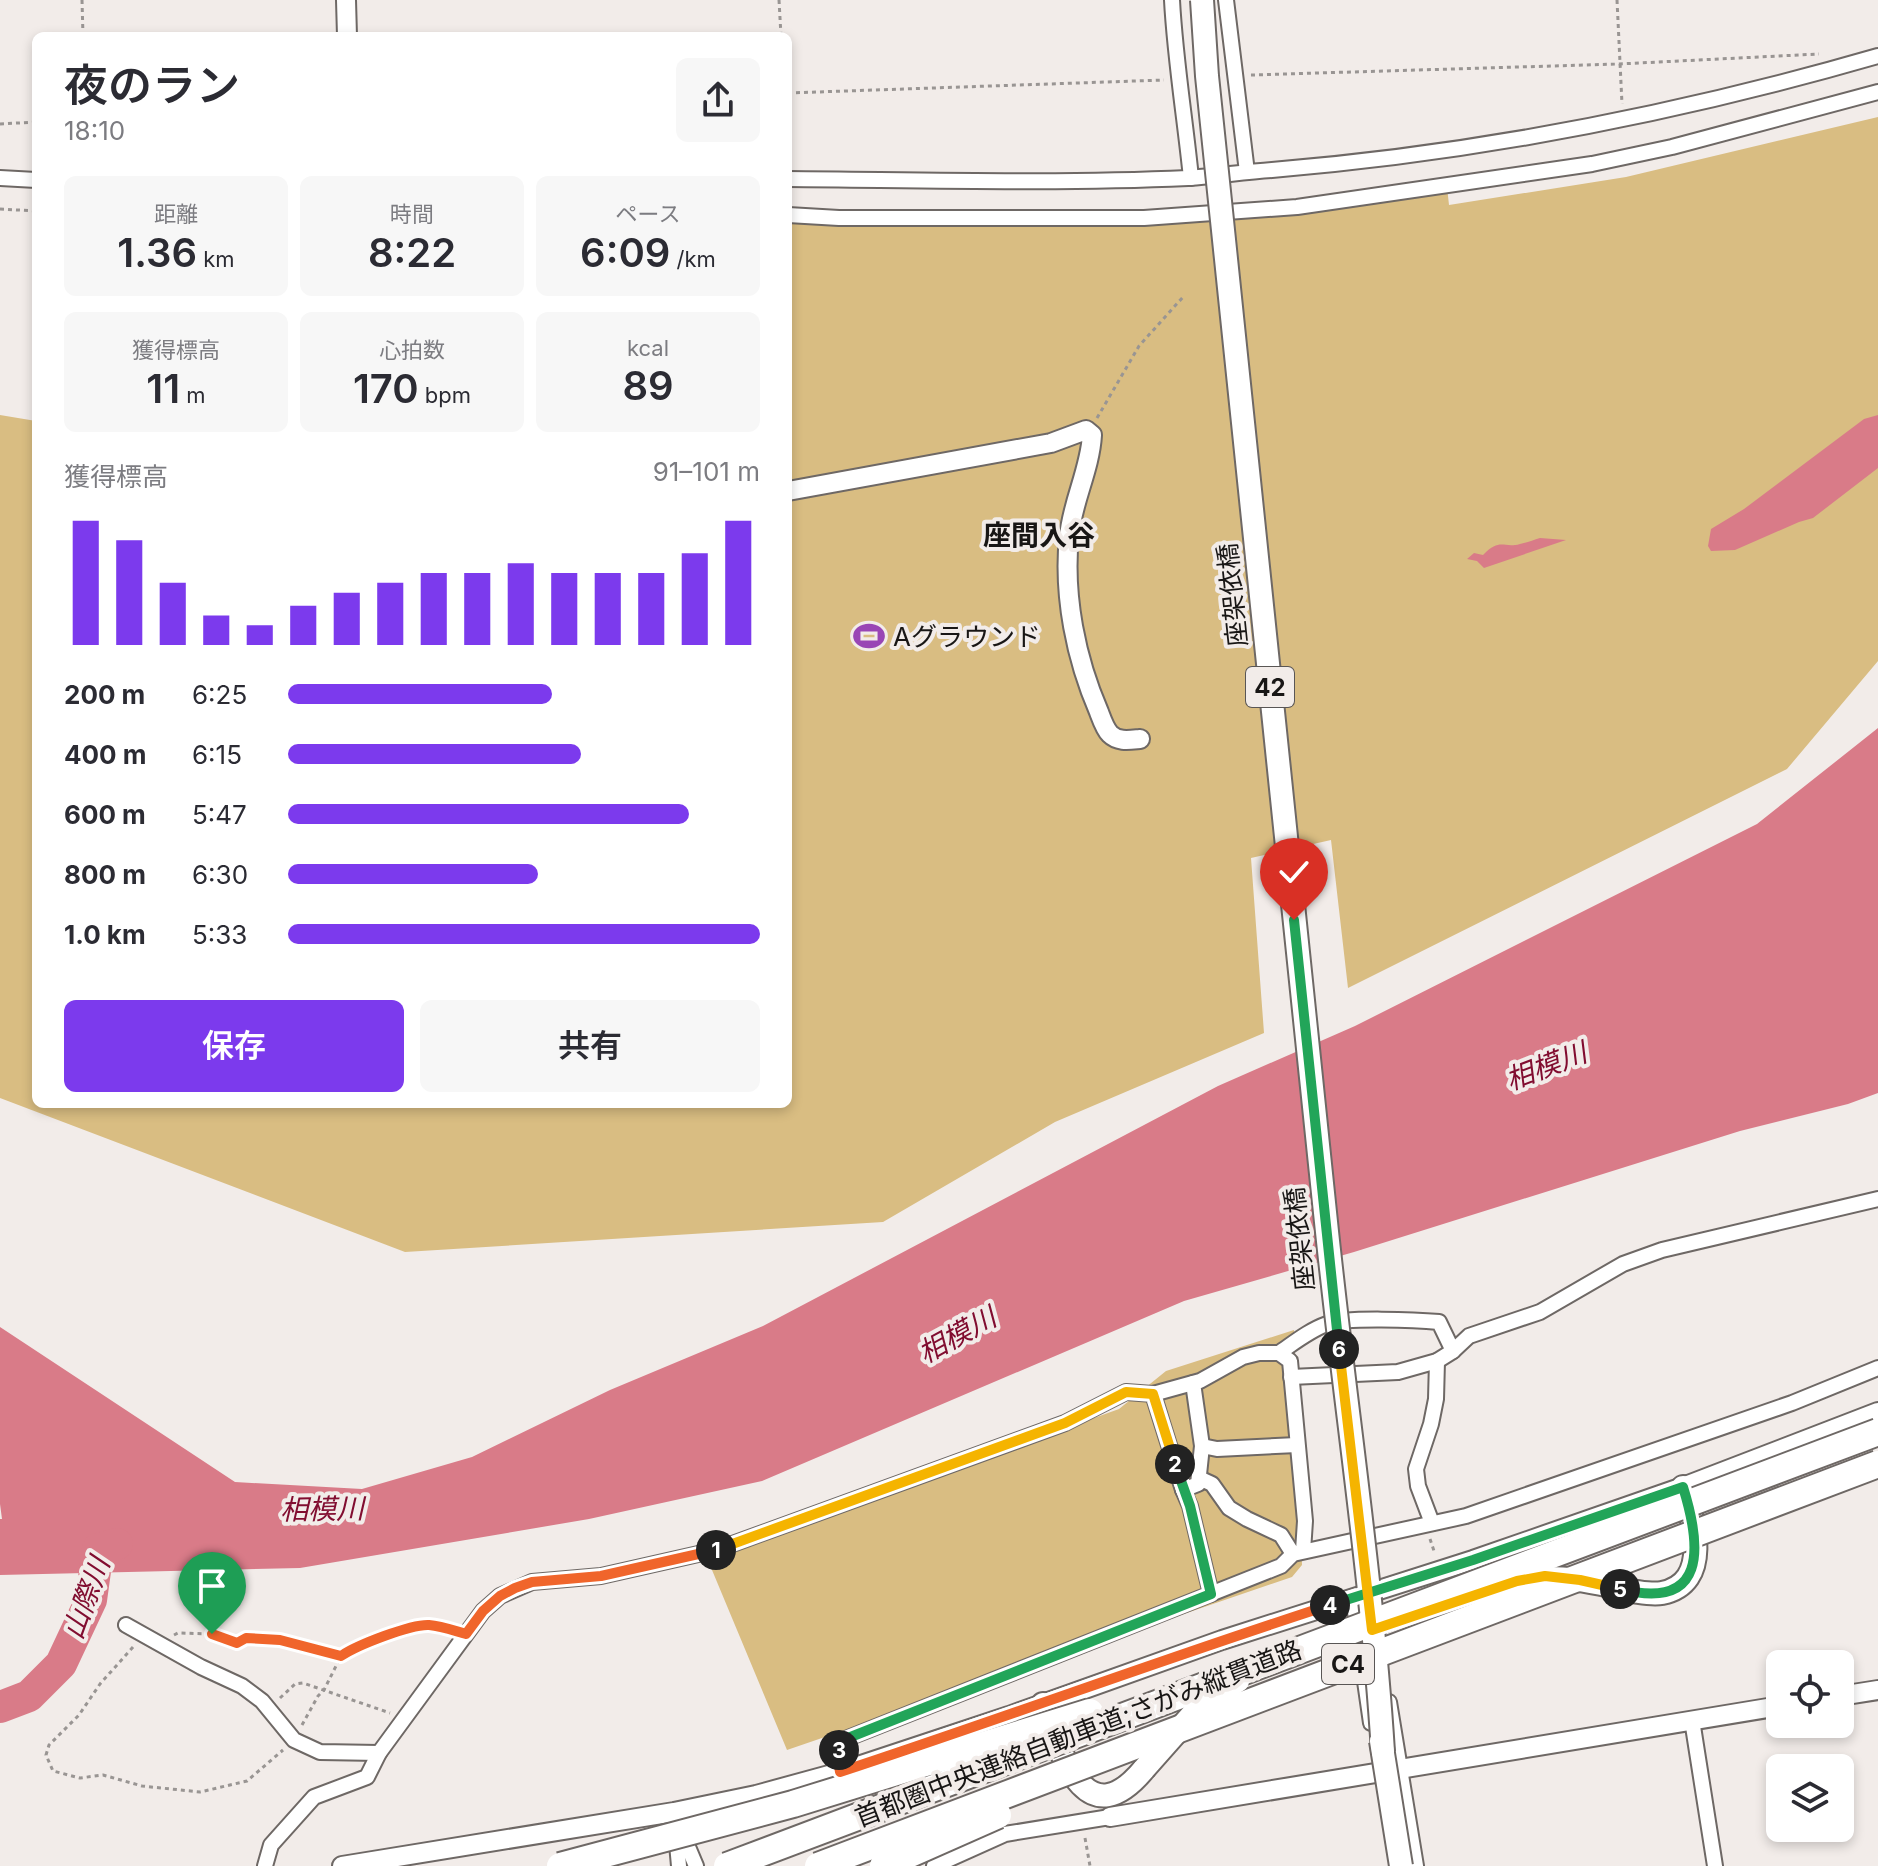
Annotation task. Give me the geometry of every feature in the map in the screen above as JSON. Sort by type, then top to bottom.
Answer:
[{"type":"highway","name":"首都圏中央連絡自動車道;さがみ縦貫道路","points":[[727,1866],[1878,1432]]},
{"type":"highway","name":"首都圏中央連絡自動車道;さがみ縦貫道路","points":[[818,1866],[1878,1464]]},
{"type":"highway","points":[[560,1866],[793,1804],[1326,1640]]},
{"type":"highway","points":[[883,1866],[1260,1697]]},
{"type":"main road","name":"座架依橋","points":[[1202,0],[1215,155],[1342,1374],[1355,1572],[1367,1631],[1401,1866]]},
{"type":"main road","points":[[1043,1704],[1064,1763],[1082,1788],[1096,1795],[1114,1794],[1131,1785],[1198,1708],[1236,1682],[1367,1631],[1517,1581],[1545,1576],[1659,1594],[1676,1589],[1689,1576],[1696,1556],[1694,1520],[1683,1487]]},
{"type":"street","points":[[346,0],[347,32]]},
{"type":"street","points":[[1172,0],[1191,178]]},
{"type":"street","points":[[1226,0],[1247,172]]},
{"type":"street","points":[[792,179],[1071,181],[1191,178],[1338,164],[1468,148],[1623,118],[1738,94],[1878,56]]},
{"type":"street","points":[[792,215],[1144,218],[1297,207],[1592,164],[1672,147],[1878,92]]},
{"type":"street","points":[[0,178],[32,180]]},
{"type":"street","points":[[792,490],[1051,443],[1086,430],[1089,432],[1092,435],[1091,450],[1069,535],[1068,575],[1075,634],[1085,675],[1107,731],[1119,739],[1140,739]]},
{"type":"street","points":[[1291,1377],[1398,1372],[1437,1361],[1469,1336],[1540,1312],[1623,1264],[1662,1250],[1878,1199]]},
{"type":"street","points":[[265,1866],[271,1845],[314,1797],[367,1777],[379,1753],[483,1611],[515,1588],[532,1582],[601,1576],[716,1550],[1065,1423],[1126,1392],[1153,1394],[1193,1383],[1243,1357],[1279,1353],[1330,1322],[1413,1319],[1439,1322],[1453,1351]]},
{"type":"street","points":[[1279,1353],[1290,1361],[1305,1521],[1298,1553]]},
{"type":"street","points":[[1432,1523],[1418,1486],[1416,1469],[1436,1399],[1437,1361]]},
{"type":"street","points":[[840,1772],[837,1754],[848,1738],[1281,1566],[1298,1553],[1466,1516],[1792,1403],[1878,1368]]},
{"type":"street","points":[[1183,1490],[1198,1484],[1202,1446],[1193,1383]]},
{"type":"street","points":[[1153,1394],[1190,1506],[1211,1594]]},
{"type":"street","points":[[342,1866],[674,1812],[756,1795],[840,1772],[1222,1640],[1683,1487],[1878,1412]]},
{"type":"street","points":[[1202,1446],[1217,1449],[1297,1445]]},
{"type":"street","points":[[1199,1478],[1212,1484],[1229,1508],[1281,1535],[1298,1553]]},
{"type":"street","points":[[1377,1591],[1385,1676],[1394,1866]]},
{"type":"street","points":[[1353,1598],[1387,1764],[1416,1866]]},
{"type":"street","points":[[126,1625],[242,1686],[262,1701],[294,1740],[320,1752],[379,1753]]},
{"type":"street","points":[[1854,1694],[1878,1690]]},
{"type":"street","points":[[934,1866],[1005,1834],[1387,1764],[1766,1708]]},
{"type":"street","points":[[1692,1720],[1715,1866]]},
{"type":"street","points":[[674,1812],[679,1866]]},
{"type":"street","points":[[674,1812],[696,1866]]},
{"type":"path","points":[[82,0],[83,32]]},
{"type":"path","points":[[779,0],[781,32]]},
{"type":"path","points":[[1617,0],[1623,118]]},
{"type":"path","points":[[1233,75],[1819,55]]},
{"type":"path","points":[[792,93],[1181,79]]},
{"type":"path","points":[[0,124],[32,122]]},
{"type":"path","points":[[0,209],[32,211]]},
{"type":"path","points":[[1089,432],[1132,357],[1154,327],[1183,297]]},
{"type":"path","points":[[150,1637],[136,1644],[122,1658],[79,1715],[49,1745],[46,1755],[53,1771],[80,1778],[103,1775],[172,1791],[200,1792],[247,1781],[294,1740],[341,1656],[355,1646],[416,1625],[432,1625],[466,1634]]},
{"type":"path","points":[[164,1645],[178,1633],[212,1634],[237,1643],[246,1638],[280,1640],[341,1656]]},
{"type":"path","points":[[273,1714],[281,1698],[295,1684],[303,1683],[405,1718]]},
{"type":"path","points":[[1082,1822],[1090,1866]]},
{"type":"shaded area","points":[[1878,117],[1878,661],[1787,769],[1348,988],[1331,840],[1251,858],[1264,1033],[1055,1122],[883,1222],[405,1252],[0,1098],[0,415],[32,420],[32,1108],[792,1108],[792,218],[1144,218],[1447,187],[1449,205],[1626,177]]},
{"type":"shaded area","points":[[1294,1330],[1302,1565],[1292,1577],[787,1750],[707,1558],[1119,1409],[1166,1371]]},
{"type":"water","points":[[1878,415],[1878,468],[1813,518],[1735,550],[1711,551],[1708,546],[1711,529],[1744,509],[1864,419]]},
{"type":"water","points":[[1540,538],[1566,540],[1484,568],[1477,561],[1467,559],[1474,553],[1483,555],[1498,545],[1514,545]]},
{"type":"water","name":"相模川","points":[[1878,728],[1878,1093],[1848,1104],[1740,1131],[1354,1252],[1184,1301],[762,1481],[589,1519],[300,1568],[0,1575],[0,1327],[235,1482],[362,1489],[472,1457],[610,1390],[763,1326],[1218,1086],[1355,1026],[1757,824]]},
{"type":"waterway","name":"山際川","points":[[0,1707],[29,1696],[61,1664],[91,1600],[98,1549],[117,1544]]},
{"type":"place","name":"Aグラウンド","points":[[869,636]]},
{"type":"district","name":"座間入谷","points":[[1039,535]]},
{"type":"route","points":[[212,1634],[237,1643],[246,1638],[280,1640],[341,1656],[355,1646],[416,1625],[432,1625],[466,1634],[483,1611],[515,1588],[532,1582],[601,1576],[716,1550],[1065,1423],[1126,1392],[1153,1394],[1190,1506],[1211,1594],[848,1738],[837,1754],[840,1772],[1222,1640],[1353,1598],[1377,1591],[1473,1560],[1683,1487],[1694,1520],[1696,1556],[1689,1576],[1676,1589],[1659,1594],[1545,1576],[1517,1581],[1372,1630],[1365,1566],[1342,1374],[1294,920]]}]
